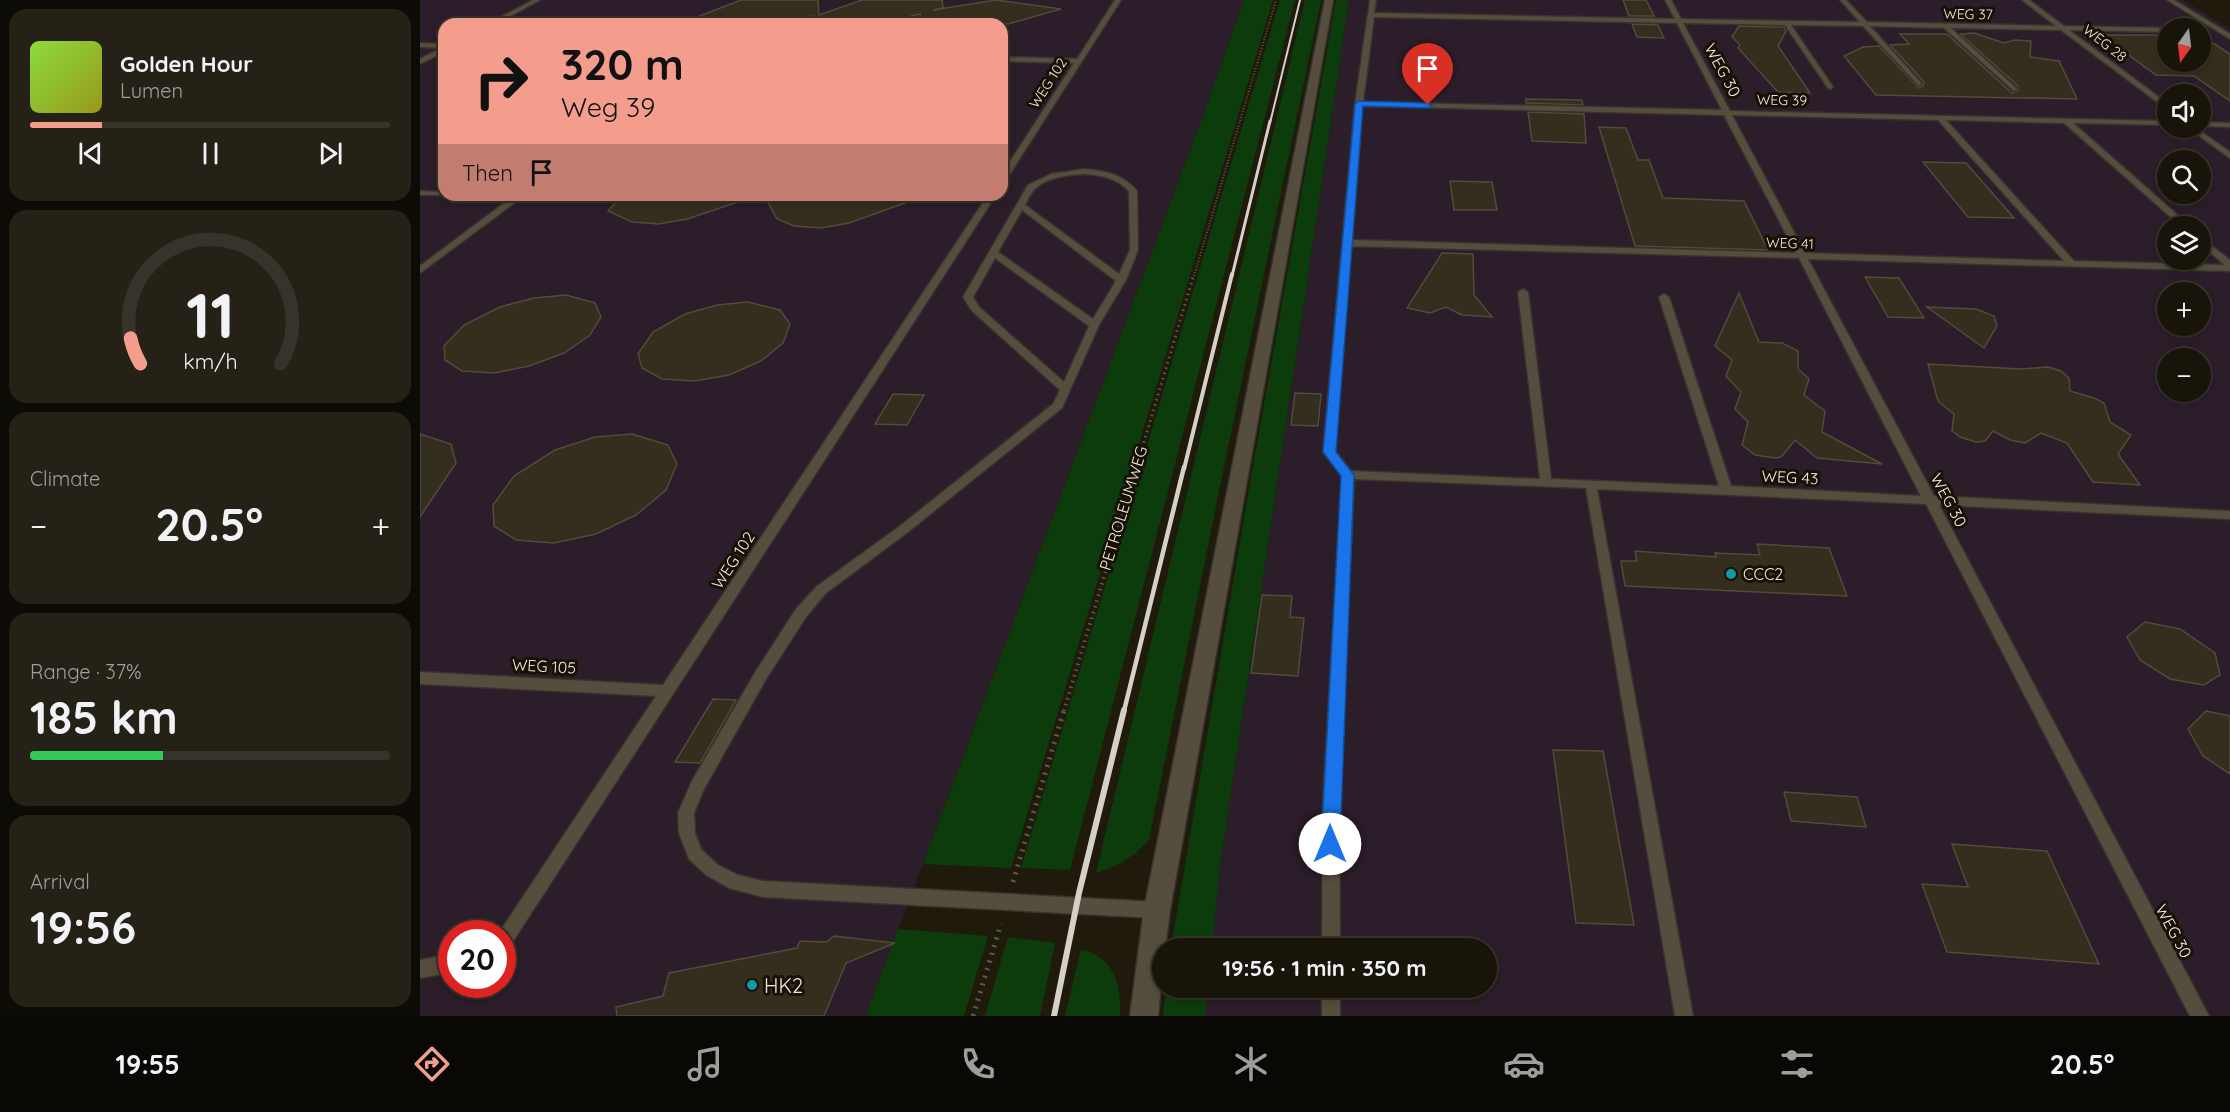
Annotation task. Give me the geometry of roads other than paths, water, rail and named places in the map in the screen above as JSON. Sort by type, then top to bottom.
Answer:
[{"type":"street","points":[[1144,1016],[1157,910],[1329,0]]},
{"type":"lane","points":[[503,18],[537,0]]},
{"type":"lane","name":"WEG 102","points":[[1008,171],[1118,0]]},
{"type":"lane","points":[[1330,938],[1331,802],[1348,475],[1329,452],[1349,243],[1359,104],[1373,15],[1373,0]]},
{"type":"lane","name":"WEG 30","points":[[1668,0],[2200,1016]]},
{"type":"lane","points":[[1843,0],[1919,84]]},
{"type":"lane","name":"WEG 28","points":[[2025,0],[2157,99]]},
{"type":"lane","points":[[2170,0],[2230,37]]},
{"type":"lane","name":"WEG 37","points":[[1373,15],[2157,30]]},
{"type":"lane","points":[[1787,22],[1830,87]]},
{"type":"lane","points":[[1946,26],[2014,89]]},
{"type":"lane","points":[[2211,31],[2220,31]]},
{"type":"lane","points":[[420,45],[438,46]]},
{"type":"lane","points":[[420,62],[438,51]]},
{"type":"lane","points":[[1008,59],[1080,61]]},
{"type":"lane","name":"WEG 39","points":[[1359,104],[2157,123]]},
{"type":"lane","points":[[1940,118],[2072,264]]},
{"type":"lane","points":[[2066,121],[2175,216]]},
{"type":"lane","points":[[2211,124],[2230,125]]},
{"type":"lane","points":[[2206,138],[2230,156]]},
{"type":"lane","points":[[1066,389],[969,302],[968,297],[1031,187],[1039,181],[1062,174],[1086,172],[1109,174],[1130,184],[1135,198],[1134,250],[1094,325],[1066,389],[1058,406],[1044,420],[904,529],[820,590],[801,613],[761,675],[697,786],[686,813],[687,833],[695,854],[712,870],[735,882],[763,889],[1157,910]]},
{"type":"lane","points":[[420,193],[438,194]]},
{"type":"lane","points":[[420,270],[513,201]]},
{"type":"lane","name":"WEG 102","points":[[516,922],[988,201]]},
{"type":"lane","points":[[1020,205],[1120,280]]},
{"type":"lane","name":"WEG 41","points":[[1349,243],[1803,257],[2230,266]]},
{"type":"lane","points":[[2211,249],[2230,266]]},
{"type":"lane","points":[[993,253],[1094,325]]},
{"type":"lane","points":[[1523,292],[1546,484]]},
{"type":"lane","points":[[1664,297],[1726,490]]},
{"type":"lane","name":"WEG 43","points":[[1348,475],[1726,490],[1931,502],[2230,515]]},
{"type":"lane","points":[[1591,486],[1684,1016]]},
{"type":"lane","name":"WEG 105","points":[[420,678],[667,691]]},
{"type":"lane","points":[[420,969],[438,966]]},
{"type":"lane","points":[[1330,998],[1330,1016]]},
{"type":"railway","points":[[1270,123],[1300,0]]},
{"type":"railway","points":[[1232,276],[1270,121]]},
{"type":"railway","points":[[1184,469],[1232,274]]},
{"type":"railway","points":[[1124,711],[1184,467]]},
{"type":"railway","points":[[1054,1016],[1079,893],[1124,710]]},
{"type":"place","name":"CCC2","points":[[1731,574]]},
{"type":"place","name":"HK2","points":[[752,985]]}]
